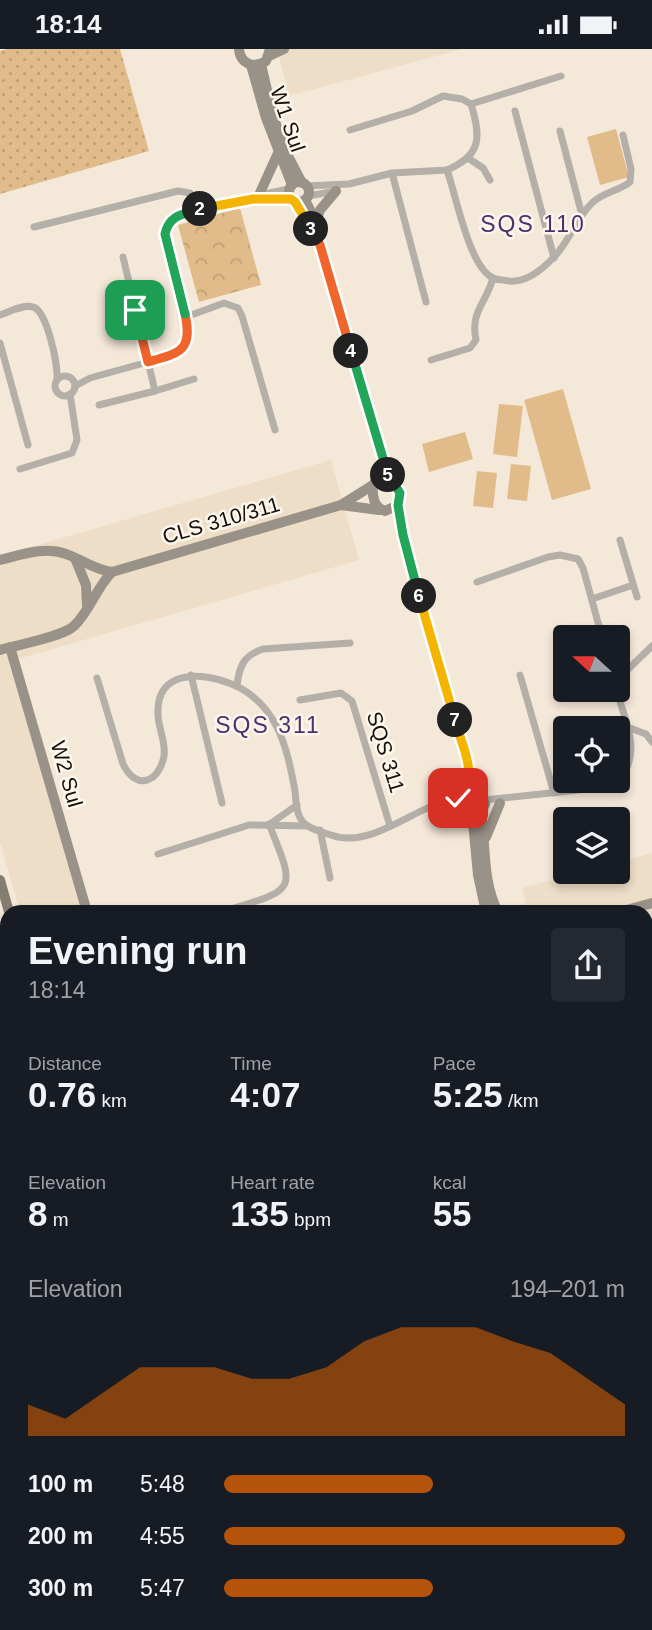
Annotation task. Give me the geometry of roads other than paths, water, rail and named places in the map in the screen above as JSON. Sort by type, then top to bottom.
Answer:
[{"type":"main road","points":[[0,880],[7,905]]},
{"type":"street","points":[[239,49],[242,59],[263,59],[284,49]]},
{"type":"street","name":"W1 Sul","points":[[263,59],[278,153],[316,222],[320,245]]},
{"type":"street","name":"W1 Sul","points":[[263,59],[273,116],[298,192],[320,245],[389,477]]},
{"type":"street","points":[[350,130],[412,111],[443,96],[453,96],[471,104],[561,76]]},
{"type":"street","points":[[20,469],[72,453],[77,440],[70,394],[75,386],[90,378],[177,354],[183,350],[188,335],[186,317],[165,234],[167,226],[178,215],[256,197],[349,184],[391,173],[447,170],[468,159],[478,137],[471,104]]},
{"type":"street","points":[[515,111],[554,258]]},
{"type":"street","points":[[560,131],[582,215]]},
{"type":"street","points":[[447,170],[475,256],[482,268],[493,278],[514,281],[537,273],[569,239],[591,204],[602,195],[630,182],[631,169],[623,135]]},
{"type":"street","points":[[256,197],[278,153]]},
{"type":"street","points":[[468,159],[483,168],[490,180]]},
{"type":"street","points":[[391,173],[426,302]]},
{"type":"street","points":[[316,222],[320,210],[336,191],[349,184]]},
{"type":"street","points":[[34,227],[178,191],[190,193],[202,209]]},
{"type":"street","points":[[298,192],[336,191]]},
{"type":"street","points":[[123,257],[155,391]]},
{"type":"street","points":[[431,360],[470,348],[476,340],[474,317],[490,289],[493,278]]},
{"type":"street","points":[[186,317],[224,303],[238,308],[275,430]]},
{"type":"street","points":[[0,315],[28,306],[39,310],[44,316],[55,357],[55,388],[72,415]]},
{"type":"street","points":[[0,343],[28,445]]},
{"type":"street","points":[[55,357],[75,386]]},
{"type":"street","points":[[57,379],[90,378]]},
{"type":"street","points":[[99,405],[194,379]]},
{"type":"street","points":[[61,395],[70,394]]},
{"type":"street","name":"W1 Sul","points":[[373,483],[378,443]]},
{"type":"street","points":[[403,535],[373,498],[373,483],[382,476],[389,477],[398,486],[403,535],[470,769],[478,875],[484,905]]},
{"type":"street","name":"CLS 310/311","points":[[113,572],[341,505],[373,483]]},
{"type":"street","name":"CLS 310/311","points":[[341,505],[382,510]]},
{"type":"street","points":[[382,510],[398,505]]},
{"type":"street","points":[[620,540],[637,597]]},
{"type":"street","points":[[0,560],[38,551],[59,552],[91,567],[113,572],[96,591],[74,626],[66,631],[5,649]]},
{"type":"street","points":[[477,582],[548,557],[569,556],[578,559],[599,625]]},
{"type":"street","points":[[75,558],[86,585],[86,610]]},
{"type":"street","points":[[592,599],[633,585]]},
{"type":"street","points":[[237,686],[240,667],[244,659],[252,653],[264,649],[350,643]]},
{"type":"street","points":[[630,667],[652,646]]},
{"type":"street","name":"W2 Sul","points":[[5,649],[85,905]]},
{"type":"street","points":[[191,675],[222,803]]},
{"type":"street","points":[[97,678],[123,764],[129,776],[138,781],[146,781],[155,776],[164,756],[158,703],[165,689],[173,681],[191,675],[209,677],[237,686],[254,696],[284,739],[298,814],[308,827]]},
{"type":"street","points":[[520,675],[553,790]]},
{"type":"street","name":"SQS 311","points":[[300,700],[341,693],[352,701],[390,826]]},
{"type":"street","points":[[630,728],[646,733],[652,742]]},
{"type":"street","points":[[630,745],[630,762]]},
{"type":"street","points":[[470,769],[472,803],[485,840],[485,873],[496,905]]},
{"type":"street","points":[[472,803],[554,793]]},
{"type":"street","points":[[472,803],[500,803],[513,796]]},
{"type":"street","name":"SQS 311","points":[[158,854],[248,825],[308,827],[334,837],[349,839],[390,826],[441,801],[472,803]]},
{"type":"street","points":[[485,840],[500,803]]},
{"type":"street","name":"SQS 311","points":[[269,824],[297,804]]},
{"type":"street","points":[[244,905],[272,897],[284,886],[286,865],[269,824]]},
{"type":"street","points":[[320,830],[330,879]]},
{"type":"district","name":"SQS 110","points":[[533,224]]},
{"type":"district","name":"SQS 311","points":[[268,725]]}]
